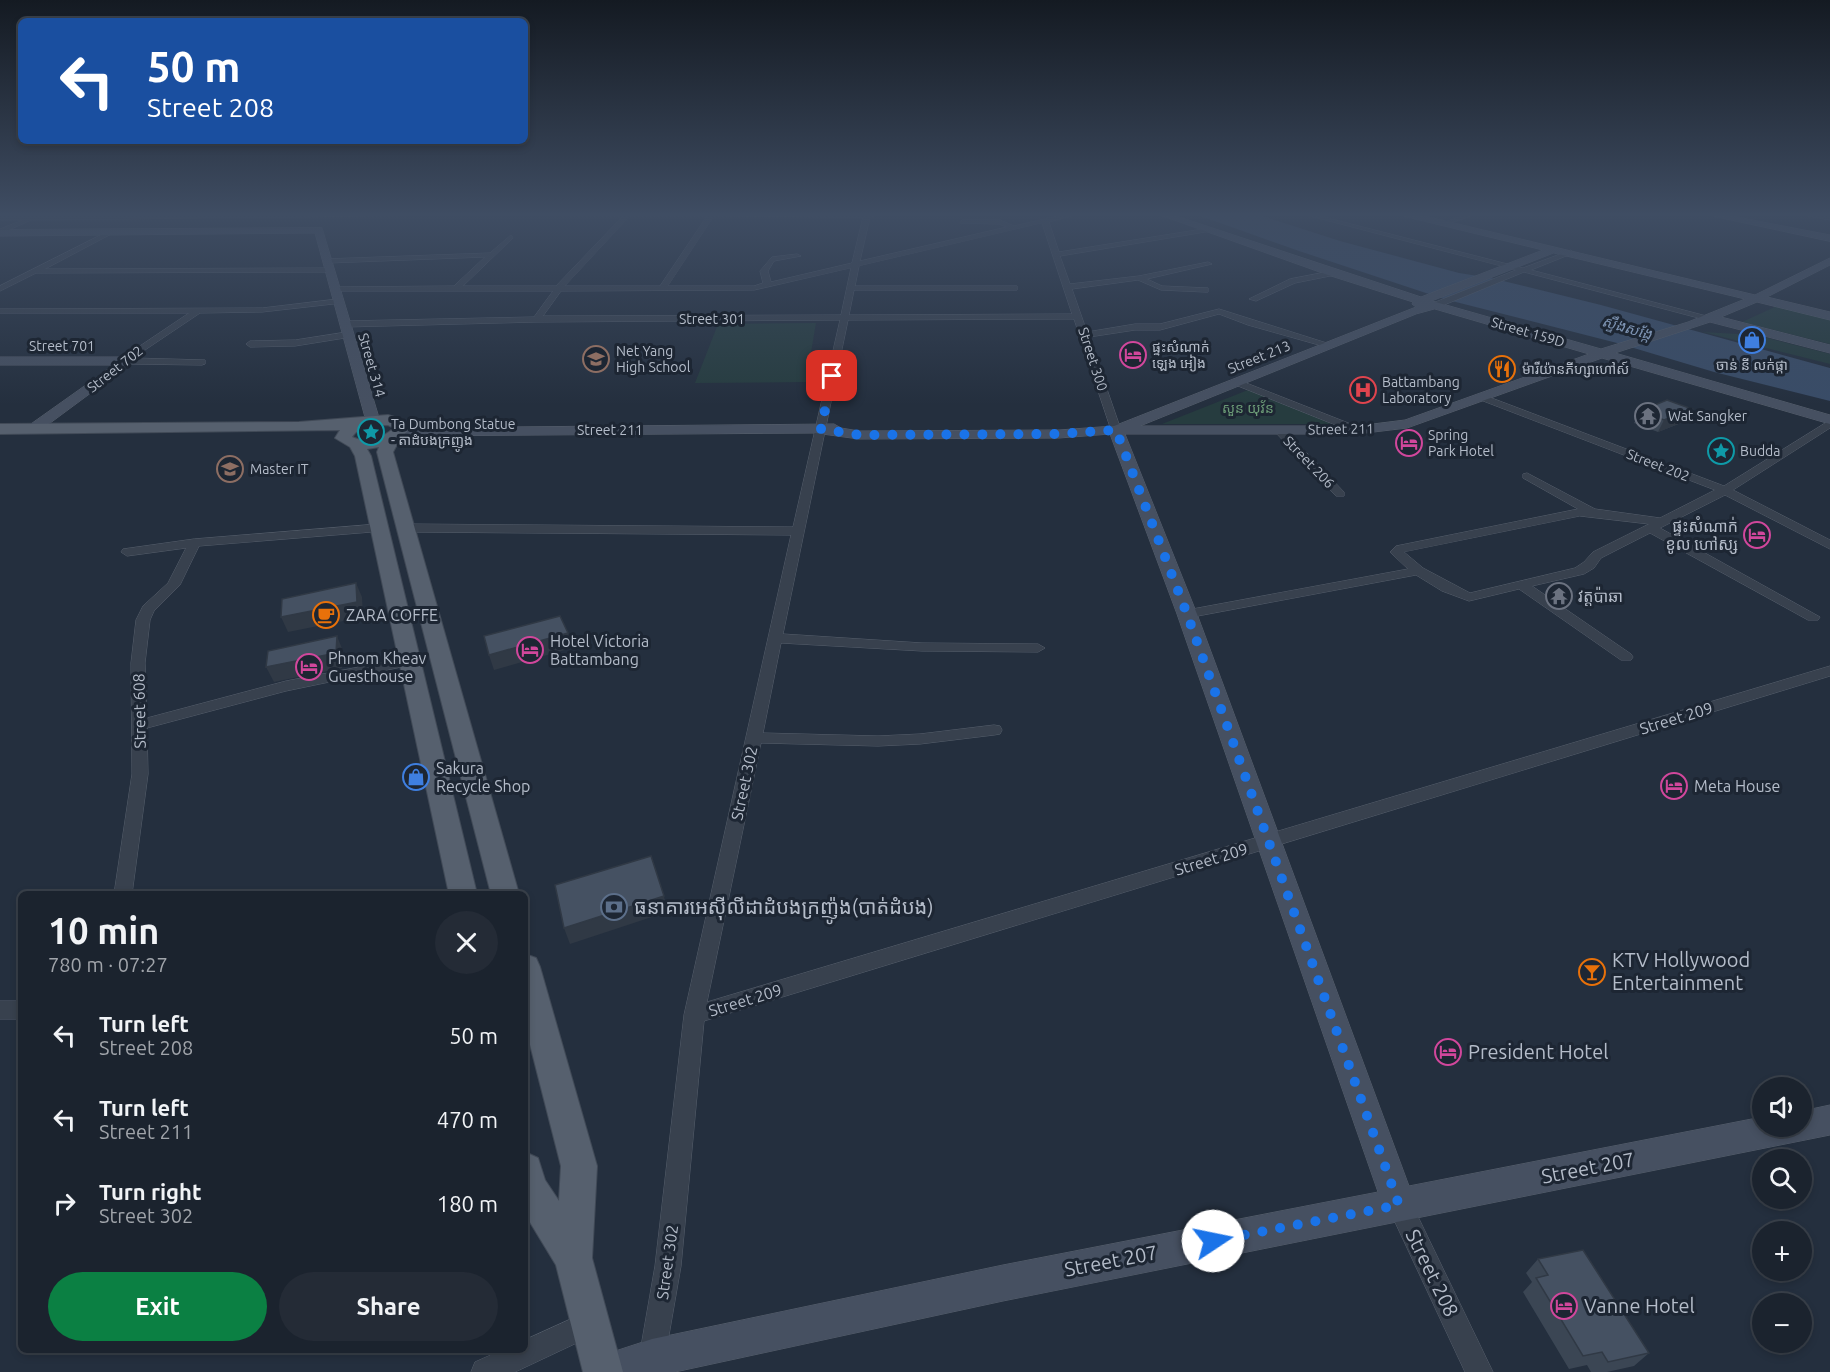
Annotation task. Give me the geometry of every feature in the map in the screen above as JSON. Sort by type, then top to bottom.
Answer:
[{"type":"main road","points":[[0,440],[358,432],[388,420],[399,423],[402,428],[385,452],[504,891]]},
{"type":"main road","points":[[0,429],[299,427],[358,432],[379,442],[397,434]]},
{"type":"main road","points":[[358,432],[462,891]]},
{"type":"main road","points":[[528,978],[579,1166],[573,1258]]},
{"type":"main road","points":[[528,1183],[573,1258],[604,1372]]},
{"type":"street","points":[[1,288],[23,277]]},
{"type":"street","name":"Street 314","points":[[332,277],[346,330],[358,432]]},
{"type":"street","points":[[457,288],[469,277]]},
{"type":"street","points":[[537,319],[569,277]]},
{"type":"street","points":[[663,288],[670,277]]},
{"type":"street","points":[[766,277],[768,286]]},
{"type":"street","points":[[0,311],[262,310],[393,285],[457,288],[768,286],[804,277]]},
{"type":"street","name":"Street 302","points":[[652,1358],[668,1266],[694,1015],[853,277]]},
{"type":"street","name":"Street 300","points":[[1065,277],[1086,335],[1106,430]]},
{"type":"street","points":[[1069,288],[1144,277]]},
{"type":"street","points":[[1253,298],[1293,281],[1312,277]]},
{"type":"street","name":"Street 159D","points":[[1345,277],[1830,421]]},
{"type":"street","name":"Street 213","points":[[1106,430],[1329,345],[1483,277]]},
{"type":"street","points":[[1428,303],[1495,277]]},
{"type":"street","points":[[1551,277],[1830,349]]},
{"type":"street","points":[[1671,277],[1830,316]]},
{"type":"street","name":"Street 211","points":[[397,434],[821,429],[859,435],[1059,434],[1106,430],[1358,430],[1407,424],[1606,353],[1692,326],[1798,277]]},
{"type":"street","points":[[1139,278],[1161,288],[1204,290]]},
{"type":"street","points":[[851,288],[1014,288]]},
{"type":"street","name":"Street 702","points":[[33,429],[197,311]]},
{"type":"street","points":[[1086,335],[1135,327],[1160,327],[1219,311],[1251,323],[1329,345]]},
{"type":"street","name":"Street 301","points":[[250,344],[296,343],[346,330],[537,319],[1079,316]]},
{"type":"street","points":[[126,360],[202,362]]},
{"type":"street","name":"Street 701","points":[[0,361],[126,360]]},
{"type":"street","points":[[1236,382],[1358,430]]},
{"type":"street","name":"Street 202","points":[[1481,397],[1725,490],[1830,545]]},
{"type":"street","points":[[1592,512],[1400,549],[1395,552],[1418,571],[1447,588],[1469,597],[1579,571],[1589,565],[1597,555],[1725,490],[1830,421]]},
{"type":"street","name":"Street 208","points":[[1106,430],[1187,614],[1399,1205],[1479,1372]]},
{"type":"street","name":"Street 206","points":[[1279,430],[1340,494]]},
{"type":"street","points":[[1527,476],[1592,512],[1657,525],[1813,617]]},
{"type":"street","points":[[127,552],[194,543],[380,528]]},
{"type":"street","points":[[406,528],[799,531]]},
{"type":"street","name":"Street 608","points":[[123,891],[140,774],[138,663],[144,620],[148,609],[173,585],[185,566],[194,543]]},
{"type":"street","points":[[1187,614],[1418,571]]},
{"type":"street","points":[[1522,585],[1626,657]]},
{"type":"street","points":[[774,638],[922,647],[1038,648]]},
{"type":"street","points":[[138,725],[286,686],[411,661]]},
{"type":"street","name":"Street 209","points":[[694,1015],[1830,671]]},
{"type":"street","points":[[754,738],[878,741],[920,739],[994,730]]},
{"type":"street","points":[[0,1010],[18,1010]]},
{"type":"street","points":[[1812,1124],[1830,1120]]},
{"type":"street","name":"Street 207","points":[[604,1372],[652,1358],[1014,1280],[1752,1135]]},
{"type":"street","points":[[528,1352],[591,1323]]},
{"type":"street","points":[[485,1372],[526,1353]]},
{"type":"green space","points":[[1777,306],[1830,319],[1830,344],[1742,322]]},
{"type":"green space","points":[[816,323],[806,382],[695,383],[718,324]]},
{"type":"green space","points":[[1703,332],[1756,335],[1830,354],[1830,364]]},
{"type":"green space","name":"សួន យុវ័ន","points":[[1248,390],[1332,424],[1162,424]]},
{"type":"water","name":"ស្ទឹងសង្កែ","points":[[1378,277],[1485,277],[1601,305],[1830,368],[1830,401],[1714,372],[1617,343],[1444,299]]},
{"type":"building","points":[[1667,400],[1692,409],[1664,420],[1640,411]]},
{"type":"building","points":[[356,583],[357,602],[281,617],[282,599]]},
{"type":"building","points":[[560,616],[568,633],[489,655],[484,636]]},
{"type":"building","points":[[337,636],[336,653],[266,667],[268,651]]},
{"type":"building","name":"ធនាគារអេស៊ីលីដាដំបងក្រញ៉ូង(បាត់ដំបង)","points":[[651,856],[664,896],[564,928],[555,885]]},
{"type":"building","points":[[1583,1250],[1649,1353],[1608,1362],[1602,1352],[1583,1356],[1536,1278],[1548,1275],[1538,1259]]},
{"type":"place","name":"ចាន់ នី លក់ផ្កា","points":[[1752,340]]},
{"type":"place","name":"ផ្ទះសំណាក់ ឡេង អៀង","points":[[1133,355]]},
{"type":"place","name":"Net Yang High School","points":[[596,359]]},
{"type":"place","name":"ម៉ារីយ៉ានភីហ្សាហៅស៍","points":[[1502,369]]},
{"type":"place","name":"Battambang Laboratory","points":[[1363,390]]},
{"type":"place","name":"Wat Sangker","points":[[1648,416]]},
{"type":"place","name":"Ta Dumbong Statue - តាដំបងក្រញូង","points":[[371,432]]},
{"type":"place","name":"Spring Park Hotel","points":[[1409,443]]},
{"type":"place","name":"Budda","points":[[1721,451]]},
{"type":"place","name":"Master IT","points":[[230,469]]},
{"type":"place","name":"ផ្ទះសំណាក់ ខូល ហៅស្ស","points":[[1757,535]]},
{"type":"place","name":"វត្តប៉ាឆា","points":[[1559,596]]},
{"type":"place","name":"ZARA COFFE","points":[[326,615]]},
{"type":"place","name":"Hotel Victoria Battambang","points":[[530,650]]},
{"type":"place","name":"Phnom Kheav Guesthouse","points":[[309,667]]},
{"type":"place","name":"Sakura Recycle Shop","points":[[416,777]]},
{"type":"place","name":"Meta House","points":[[1674,786]]},
{"type":"place","name":"ធនាគារអេស៊ីលីដាដំបងក្រញ៉ូង(បាត់ដំបង)","points":[[614,907]]},
{"type":"place","name":"KTV Hollywood Entertainment","points":[[1592,972]]},
{"type":"place","name":"President Hotel","points":[[1448,1052]]},
{"type":"place","name":"Vanne Hotel","points":[[1564,1306]]},
{"type":"route","points":[[832,376],[821,429],[859,435],[1059,434],[1116,430],[1187,614],[1399,1205],[1213,1241]]}]
